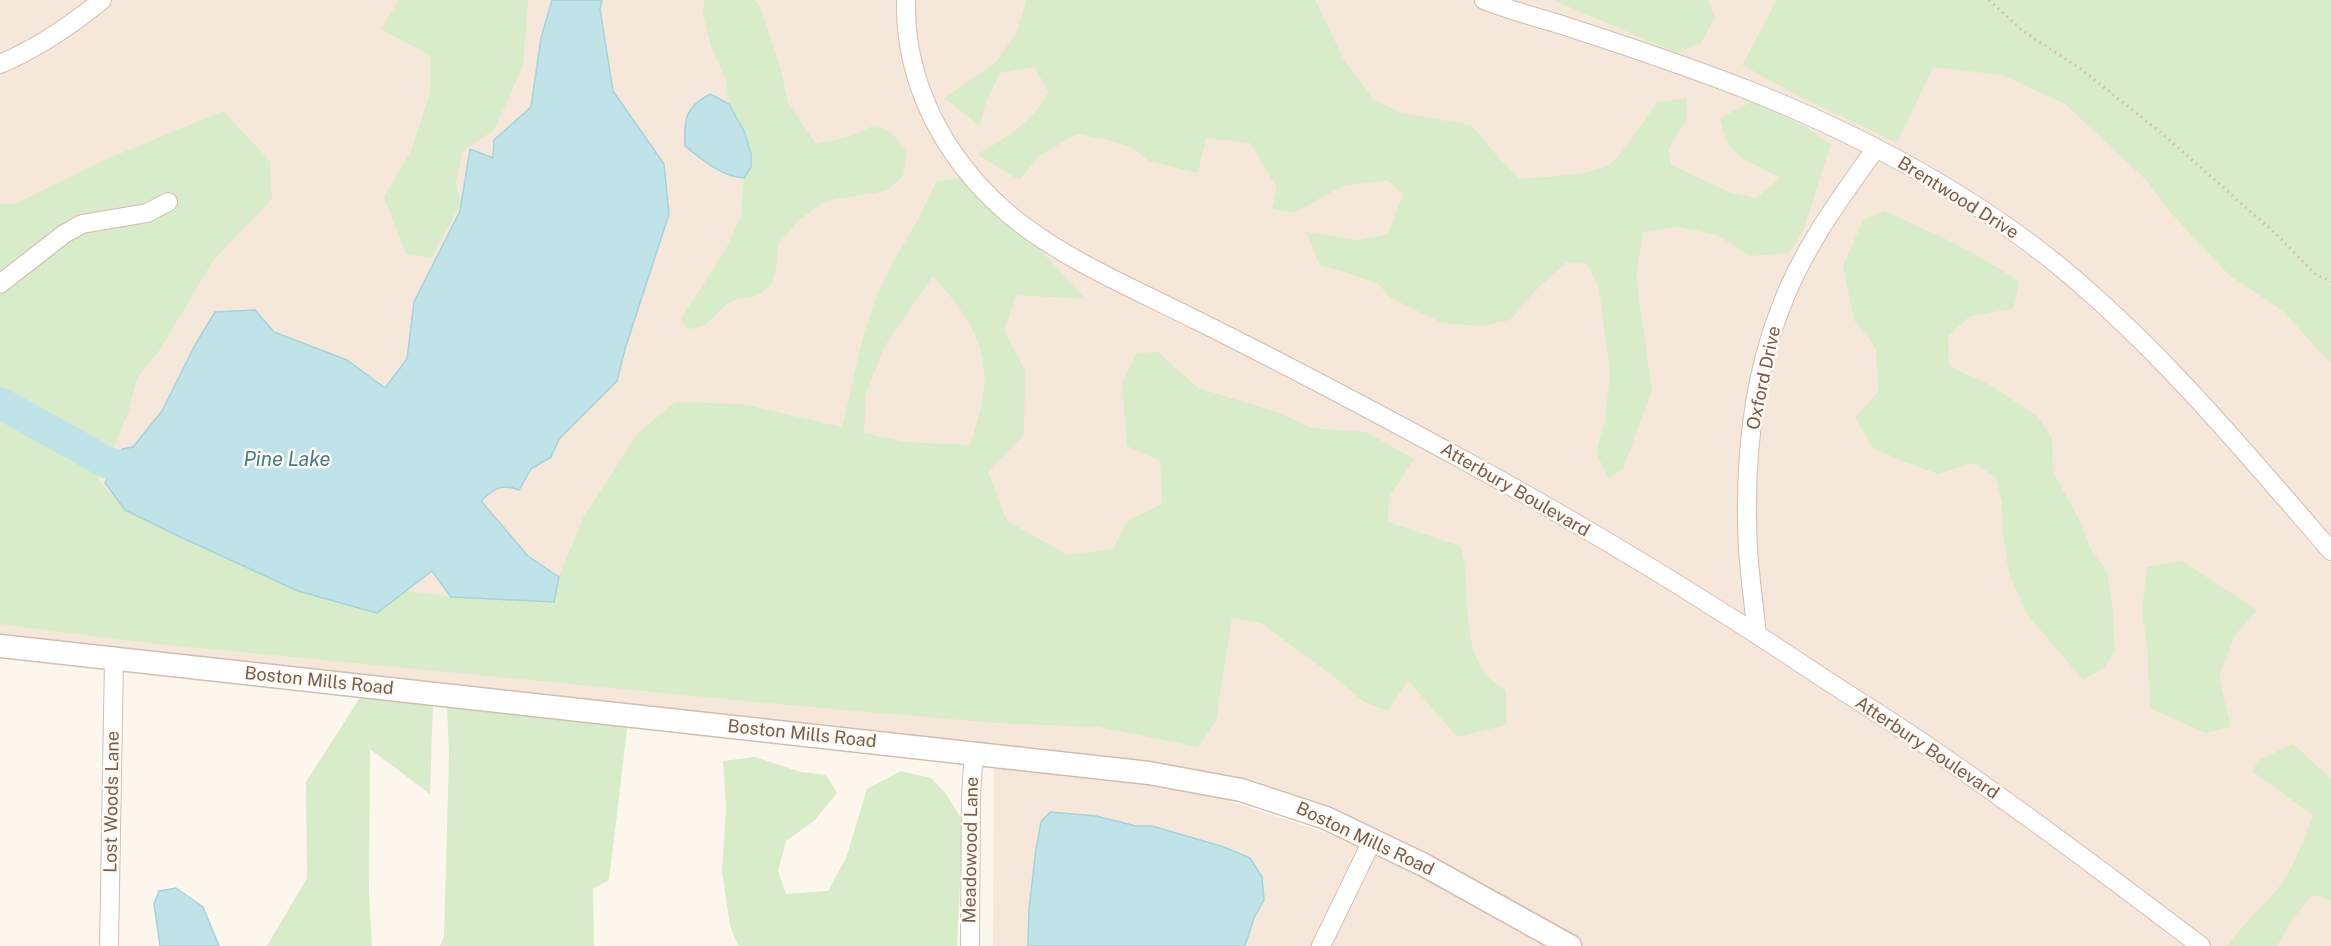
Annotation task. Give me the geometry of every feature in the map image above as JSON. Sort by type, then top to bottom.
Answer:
[{"type":"street","points":[[0,64],[74,23],[102,0]]},
{"type":"street","name":"Atterbury Boulevard","points":[[906,0],[908,39],[914,71],[933,121],[953,154],[974,180],[1003,210],[1032,232],[1109,278],[1294,369],[1470,464],[1641,562],[1919,740],[2067,845],[2201,946]]},
{"type":"street","name":"Brentwood Drive","points":[[1484,0],[1652,54],[1795,110],[1876,148],[1947,188],[1993,218],[2058,266],[2089,293],[2174,376],[2257,465],[2331,550]]},
{"type":"street","name":"Oxford Drive","points":[[1757,635],[1748,549],[1748,487],[1750,446],[1761,372],[1779,311],[1802,263],[1818,232],[1876,148]]},
{"type":"street","points":[[0,284],[64,234],[82,224],[147,213],[168,202]]},
{"type":"street","name":"Boston Mills Road","points":[[0,646],[1149,773],[1220,784],[1326,818],[1424,865],[1569,946]]},
{"type":"street","name":"Lost Woods Lane","points":[[109,946],[114,659]]},
{"type":"street","name":"Meadowood Lane","points":[[970,946],[971,798],[973,764],[977,754]]},
{"type":"street","points":[[1321,946],[1372,841]]},
{"type":"path","points":[[1989,0],[2023,31],[2081,69],[2165,136],[2276,234],[2316,274],[2331,281]]},
{"type":"shaded area","points":[[0,0],[1977,0],[2331,307],[2331,946],[1570,946],[1241,790],[0,646]]},
{"type":"shaded area","points":[[994,762],[1187,787],[1347,840],[1427,874],[1555,946],[993,946]]},
{"type":"green space","points":[[399,0],[528,0],[523,66],[494,130],[462,152],[456,183],[461,203],[431,258],[406,254],[384,197],[411,151],[430,93],[431,56],[381,29]]},
{"type":"green space","points":[[704,0],[755,0],[761,9],[780,66],[788,103],[816,144],[848,137],[875,125],[892,133],[907,153],[903,176],[886,191],[825,201],[798,221],[778,244],[776,268],[771,286],[755,296],[731,302],[703,326],[687,329],[681,319],[726,249],[741,216],[744,178],[751,167],[751,154],[744,131],[729,104],[726,81],[711,46],[703,15]]},
{"type":"green space","points":[[1025,0],[1315,0],[1343,58],[1373,99],[1401,113],[1471,125],[1520,179],[1577,174],[1608,165],[1626,146],[1657,102],[1687,98],[1687,119],[1668,149],[1671,165],[1729,192],[1756,198],[1780,178],[1741,157],[1728,143],[1724,132],[1720,118],[1753,101],[1808,128],[1831,145],[1803,231],[1789,253],[1750,256],[1717,235],[1678,227],[1643,232],[1636,278],[1652,390],[1623,469],[1608,478],[1596,452],[1605,420],[1610,373],[1599,289],[1587,264],[1567,262],[1538,288],[1510,320],[1481,326],[1442,323],[1391,298],[1378,284],[1343,271],[1320,266],[1306,232],[1358,240],[1388,234],[1403,194],[1388,180],[1343,186],[1293,213],[1272,209],[1277,188],[1250,143],[1206,138],[1198,173],[1149,161],[1133,148],[1105,139],[1077,134],[1040,155],[1019,180],[977,154],[1018,128],[1043,102],[1049,92],[1034,67],[1000,73],[986,102],[980,126],[944,98],[995,63],[1016,34]]},
{"type":"green space","points":[[1553,0],[1708,0],[1715,17],[1701,43],[1677,53]]},
{"type":"green space","points":[[1777,0],[2331,0],[2331,364],[2284,312],[2229,275],[2172,214],[2145,179],[2065,104],[2002,75],[1933,67],[1897,143],[1801,97],[1742,65]]},
{"type":"green space","points":[[223,111],[270,161],[272,199],[214,259],[161,348],[137,378],[129,410],[98,479],[125,510],[377,612],[406,591],[451,597],[554,602],[559,577],[583,518],[638,433],[675,402],[742,404],[842,427],[869,317],[883,282],[936,181],[960,178],[1027,236],[1086,299],[1016,295],[1004,331],[1025,371],[1024,435],[988,472],[1007,521],[1068,555],[1113,549],[1127,521],[1162,504],[1160,461],[1127,446],[1122,383],[1137,353],[1158,352],[1198,388],[1280,413],[1311,428],[1366,432],[1414,459],[1389,497],[1388,522],[1460,546],[1466,577],[1470,638],[1484,672],[1506,691],[1506,725],[1457,737],[1408,680],[1388,711],[1364,702],[1336,678],[1261,623],[1232,618],[1216,721],[1198,747],[1098,727],[996,723],[788,705],[148,643],[0,624],[0,204],[15,204],[102,161]],"holes":[[[933,276],[966,318],[982,355],[984,387],[970,445],[906,442],[864,433],[866,393],[886,344]]]},
{"type":"green space","points":[[1884,211],[1971,252],[2019,282],[2014,308],[1969,317],[1948,336],[1949,366],[1988,384],[2036,415],[2052,438],[2053,472],[2080,521],[2092,552],[2107,571],[2112,602],[2115,650],[2105,667],[2083,680],[2027,614],[2009,573],[2003,535],[2002,503],[1996,478],[1974,463],[1938,474],[1905,462],[1873,448],[1855,418],[1878,392],[1876,348],[1854,320],[1843,266],[1863,220]]},
{"type":"green space","points":[[2182,561],[2257,610],[2235,635],[2219,677],[2231,727],[2205,733],[2150,708],[2147,647],[2142,610],[2147,567]]},
{"type":"green space","points":[[361,696],[433,702],[430,794],[370,749],[369,892],[372,946],[267,946],[307,878],[306,782]]},
{"type":"green space","points":[[447,703],[628,722],[609,880],[593,889],[594,946],[440,946],[444,936],[449,757]]},
{"type":"green space","points":[[2293,744],[2331,779],[2331,900],[2312,895],[2291,921],[2277,946],[2228,946],[2282,883],[2296,858],[2313,815],[2253,772],[2257,761]]},
{"type":"green space","points":[[755,757],[801,772],[826,775],[837,793],[814,821],[786,841],[778,871],[786,894],[828,891],[846,858],[867,789],[901,771],[931,778],[946,794],[963,821],[957,946],[738,946],[730,926],[722,871],[726,807],[723,761]]},
{"type":"water","name":"Pine Lake","points":[[552,0],[602,0],[600,9],[613,91],[664,164],[669,214],[625,349],[617,381],[559,439],[551,457],[531,469],[519,490],[508,487],[498,488],[481,501],[528,556],[559,577],[554,602],[451,597],[432,571],[377,613],[298,591],[125,510],[105,483],[122,449],[133,447],[162,411],[195,345],[215,312],[255,310],[274,332],[347,360],[385,388],[407,359],[414,302],[460,211],[470,149],[493,158],[494,140],[531,107],[541,38]]},
{"type":"water","points":[[710,94],[729,104],[744,131],[751,154],[751,167],[744,178],[720,171],[685,146],[688,115],[695,104]]},
{"type":"water","points":[[1050,812],[1096,816],[1136,826],[1152,826],[1224,847],[1250,858],[1262,877],[1264,900],[1254,918],[1245,946],[1028,946],[1029,909],[1036,849],[1041,822]]},
{"type":"water","points":[[176,888],[203,907],[219,946],[160,946],[154,904],[159,891]]},
{"type":"waterway","points":[[0,403],[106,462],[153,479]]}]
